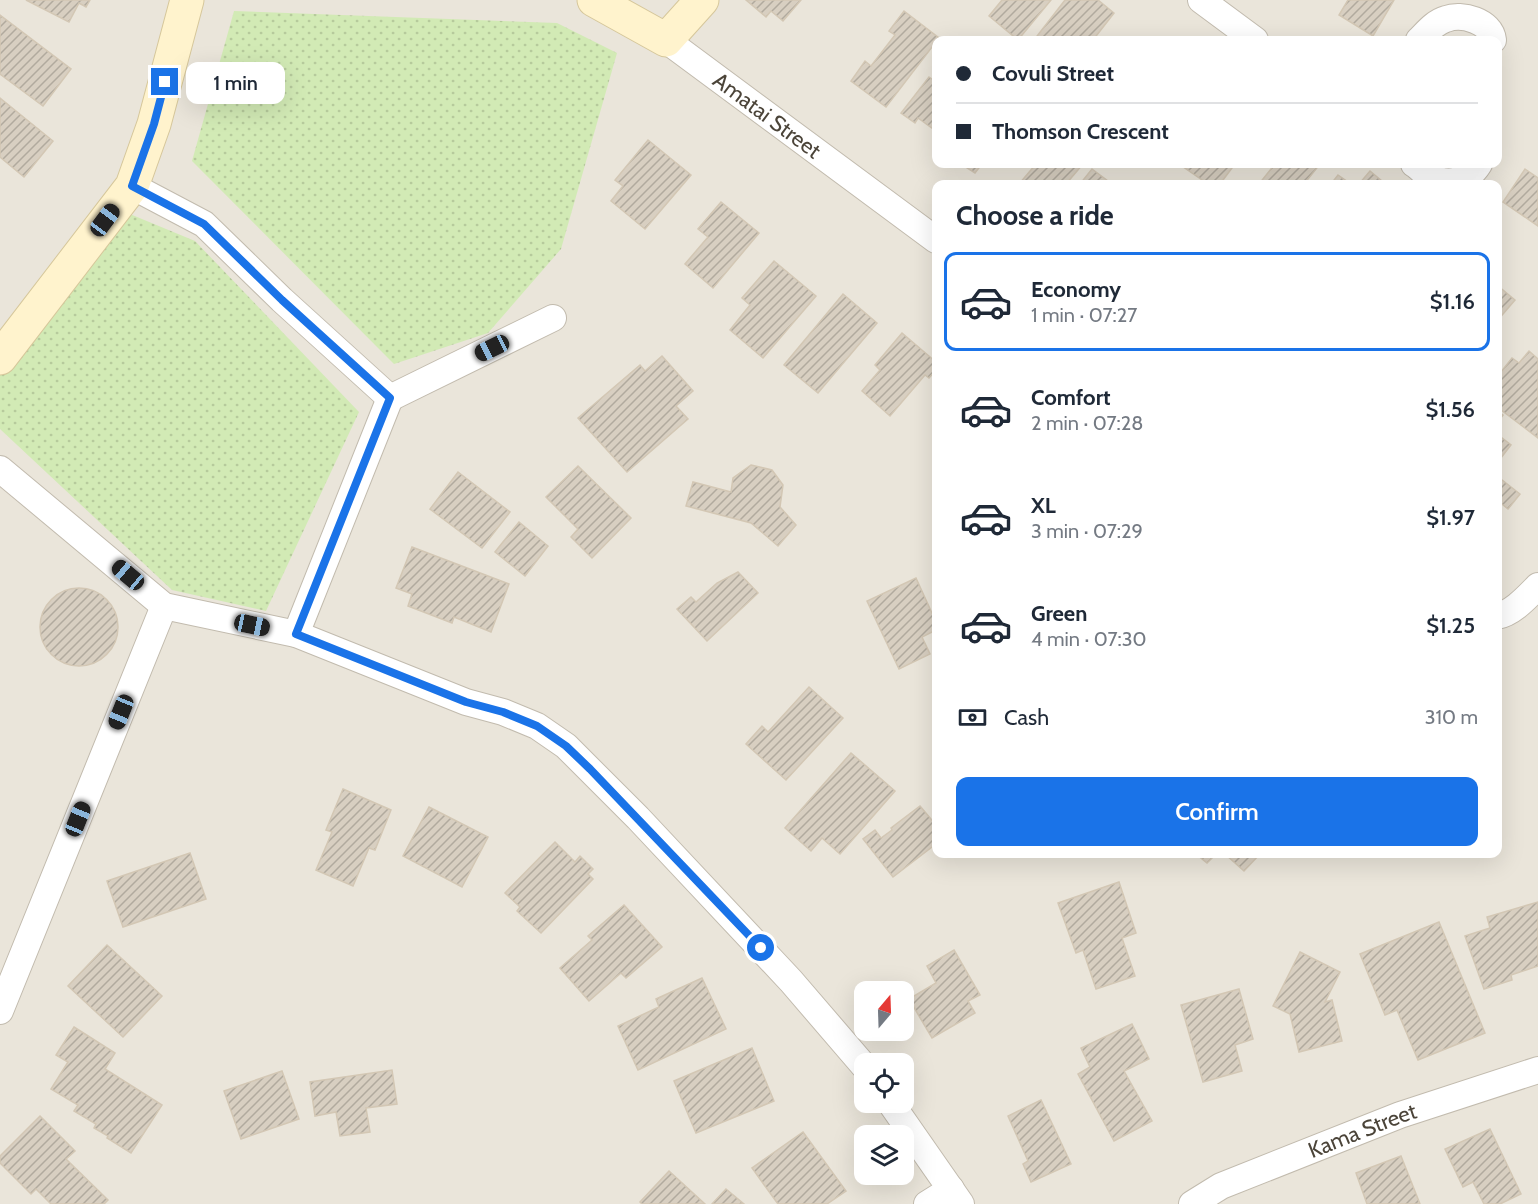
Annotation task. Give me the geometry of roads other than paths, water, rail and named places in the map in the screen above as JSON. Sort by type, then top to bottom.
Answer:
[{"type":"main road","points":[[0,358],[132,186],[154,124],[187,0]]},
{"type":"main road","name":"Amatai Street","points":[[594,0],[666,40]]},
{"type":"main road","points":[[666,40],[702,0]]},
{"type":"street","points":[[1201,0],[1250,36]]},
{"type":"street","points":[[1423,36],[1445,19],[1460,17],[1476,20],[1492,36]]},
{"type":"street","name":"Amatai Street","points":[[666,40],[932,237]]},
{"type":"street","points":[[1419,168],[1429,176],[1440,180]]},
{"type":"street","points":[[1460,180],[1467,178],[1476,168]]},
{"type":"street","points":[[132,186],[204,224],[282,300],[390,398]]},
{"type":"street","points":[[296,634],[390,398],[553,318]]},
{"type":"street","points":[[0,469],[164,606],[296,634],[466,702],[503,712],[537,726],[566,746],[638,818],[792,981],[854,1054]]},
{"type":"street","points":[[1502,614],[1526,598],[1538,586]]},
{"type":"street","points":[[0,1011],[164,606]]},
{"type":"street","name":"Kama Street","points":[[1192,1204],[1221,1186],[1400,1115],[1538,1070]]},
{"type":"street","points":[[898,1113],[956,1197],[927,1204]]}]
